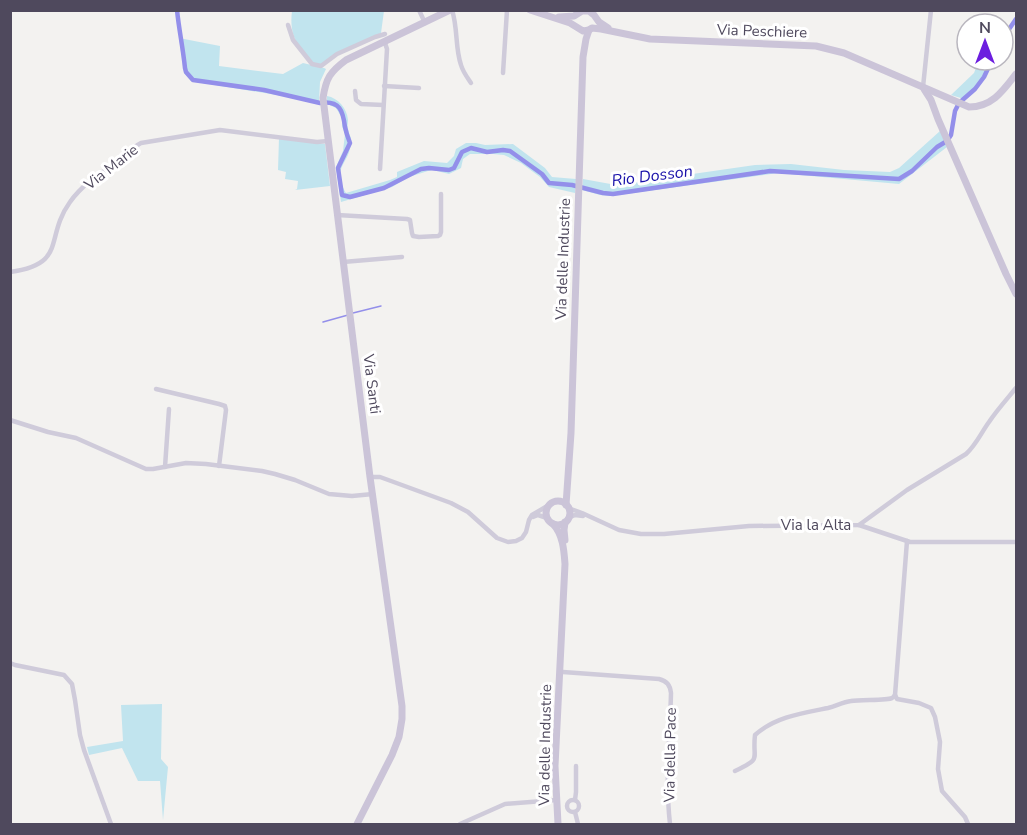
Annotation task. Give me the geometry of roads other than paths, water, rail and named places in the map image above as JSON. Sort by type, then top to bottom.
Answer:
[{"type":"street","points":[[419,10],[425,22]]},
{"type":"street","points":[[451,10],[457,33],[460,62],[471,83]]},
{"type":"street","name":"Via Santi","points":[[357,825],[392,755],[399,737],[402,719],[400,686],[370,477],[323,101],[328,78],[334,69],[346,60],[451,10]]},
{"type":"street","points":[[504,73],[507,10]]},
{"type":"street","points":[[530,10],[578,27],[591,29],[594,15]]},
{"type":"street","points":[[931,10],[923,87],[935,109],[1006,274],[1017,294]]},
{"type":"street","points":[[548,15],[562,17],[588,11],[603,25],[615,31]]},
{"type":"street","points":[[578,27],[575,22],[580,12]]},
{"type":"street","points":[[288,25],[293,40],[312,64],[318,66],[337,54],[385,34]]},
{"type":"street","name":"Via delle Industrie","points":[[578,27],[583,57]]},
{"type":"street","name":"Via Peschiere","points":[[591,29],[615,31],[660,40],[816,46],[844,53],[953,101],[975,107],[993,100],[1017,74]]},
{"type":"street","name":"Via delle Industrie","points":[[567,506],[583,57],[586,39],[591,29]]},
{"type":"street","points":[[380,169],[387,49],[385,43]]},
{"type":"street","points":[[384,86],[419,88]]},
{"type":"street","points":[[356,91],[356,100],[362,104],[383,105]]},
{"type":"street","points":[[935,109],[940,95]]},
{"type":"street","name":"Via Marie","points":[[10,272],[36,267],[47,259],[52,250],[58,227],[70,203],[92,179],[116,164],[132,147],[141,143],[220,130],[317,142],[328,141]]},
{"type":"street","points":[[337,215],[407,219],[410,220],[413,236],[438,236],[441,232],[441,194]]},
{"type":"street","points":[[343,262],[402,257]]},
{"type":"street","name":"Via la Alta","points":[[600,522],[619,530],[641,534],[749,526],[859,525],[907,490],[966,454],[974,447],[981,433],[1017,387]]},
{"type":"street","points":[[156,389],[225,406],[219,466]]},
{"type":"street","points":[[165,467],[169,409]]},
{"type":"street","points":[[10,420],[76,438],[142,468],[153,469],[186,463],[219,466],[275,474],[329,494],[373,494]]},
{"type":"street","name":"Via delle Industrie","points":[[552,504],[565,483],[570,462]]},
{"type":"street","points":[[370,477],[380,477],[451,503],[468,512],[503,541],[516,541],[522,538],[530,518],[552,504],[562,503],[600,522]]},
{"type":"street","points":[[547,518],[546,511],[552,504]]},
{"type":"street","points":[[567,506],[567,520]]},
{"type":"street","points":[[530,518],[538,515],[559,525],[573,516],[580,515],[600,522]]},
{"type":"street","name":"Via delle Industrie","points":[[560,825],[559,759],[569,573],[564,530],[567,520]]},
{"type":"street","name":"Via delle Industrie","points":[[553,524],[559,531],[565,564],[557,728],[556,800],[560,825]]},
{"type":"street","points":[[859,525],[907,541],[1017,542]]},
{"type":"street","points":[[907,541],[896,695],[897,699],[932,708],[940,742],[938,769],[942,791],[965,817],[968,825]]},
{"type":"street","points":[[10,663],[64,675],[72,684],[82,743],[111,825]]},
{"type":"street","name":"Via della Pace","points":[[563,672],[659,679],[669,684],[671,693],[668,801],[670,825]]},
{"type":"street","points":[[735,771],[754,761],[756,756],[755,735],[765,727],[786,717],[847,701],[887,699],[896,695]]},
{"type":"street","points":[[575,800],[576,766]]},
{"type":"street","points":[[460,825],[504,804],[556,800]]},
{"type":"street","points":[[575,800],[570,801],[567,806],[570,811],[575,812]]},
{"type":"street","points":[[575,800],[580,805],[575,812]]},
{"type":"street","points":[[575,812],[578,825]]},
{"type":"waterway","name":"Rio Dosson","points":[[177,10],[185,68],[193,80],[264,90],[320,103],[332,103],[339,108],[350,143],[338,168],[342,195],[350,197],[384,188],[421,169],[449,170],[454,168],[462,152],[471,148],[487,152],[510,151],[542,174],[549,183],[572,185],[613,194],[770,171],[899,179],[947,141],[951,135],[955,111],[959,103],[975,89],[986,72]]},
{"type":"waterway","points":[[353,313],[381,306]]},
{"type":"waterway","points":[[323,322],[348,315]]}]
